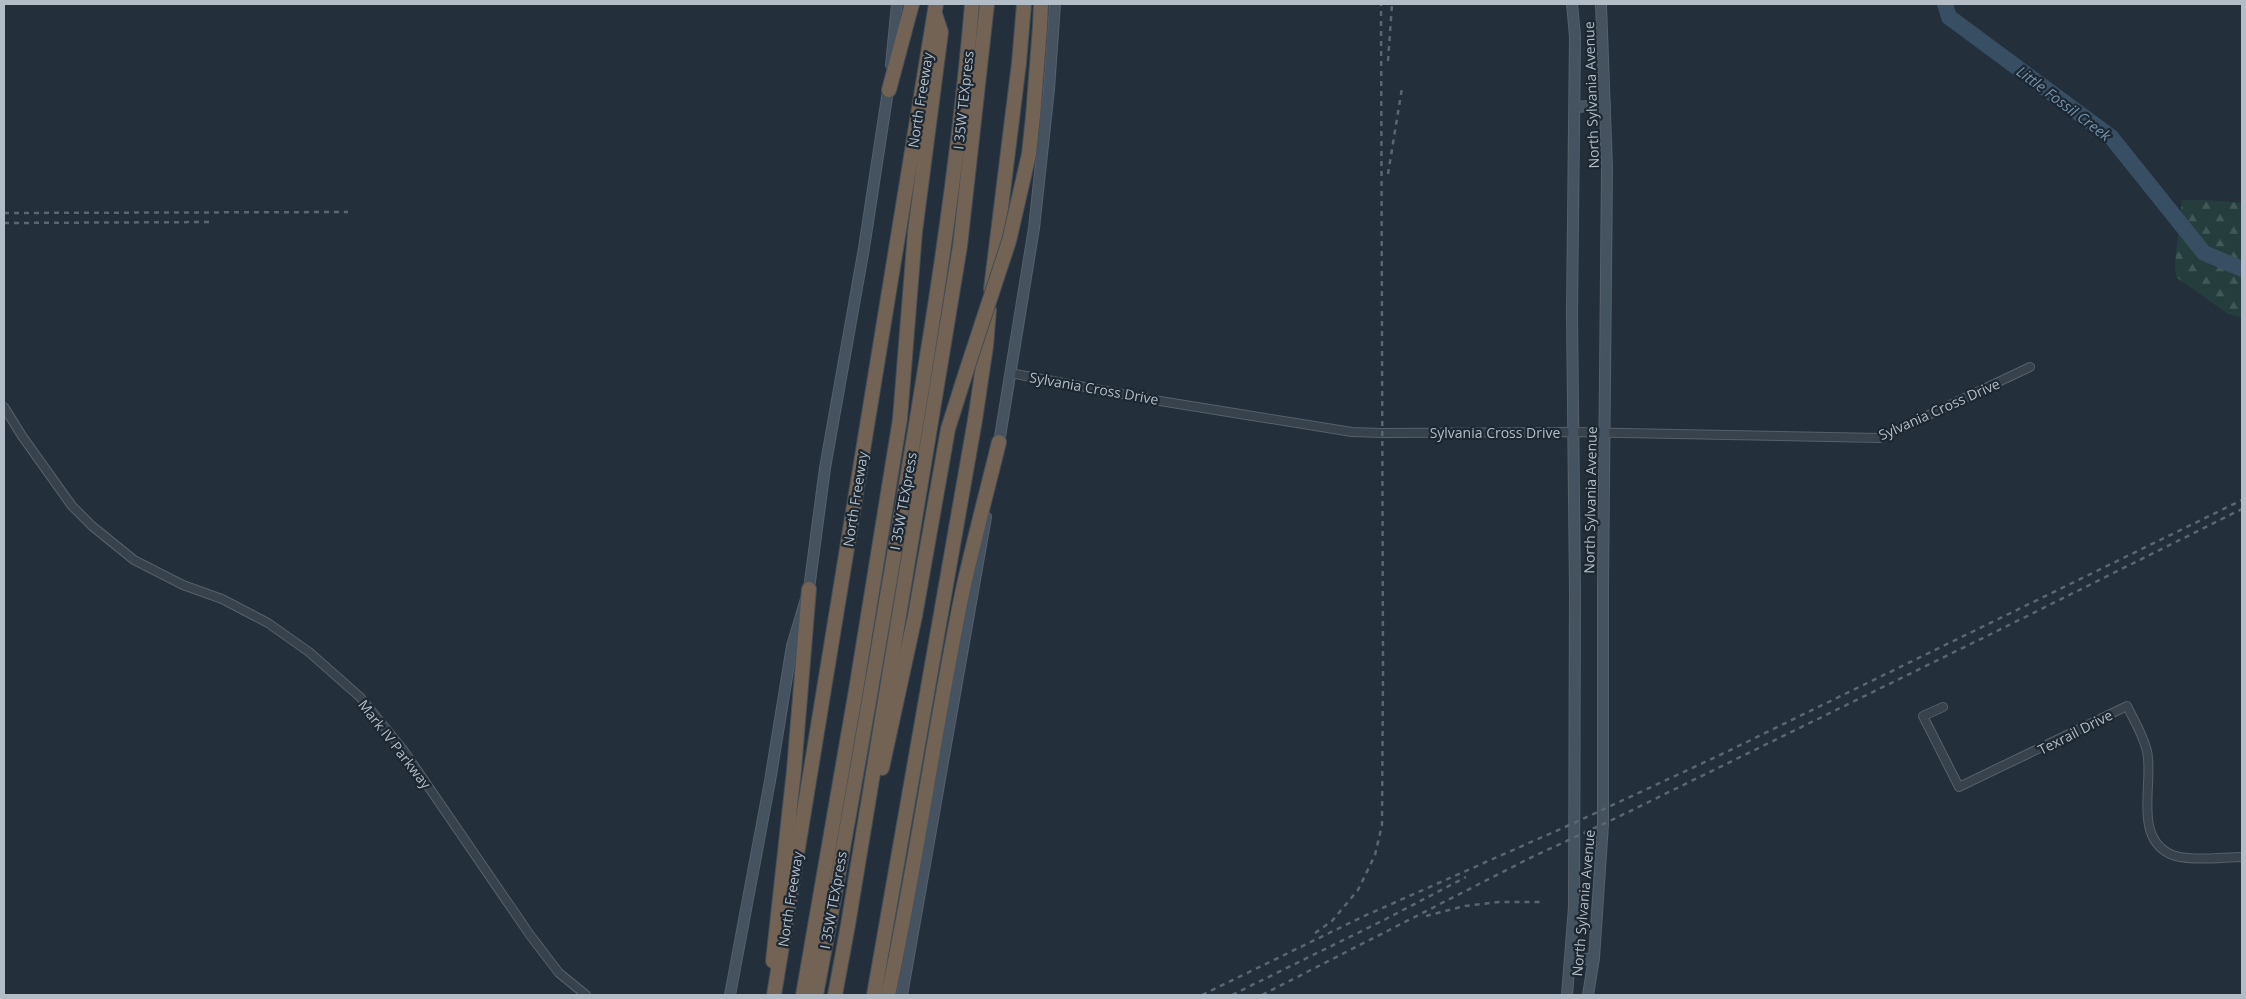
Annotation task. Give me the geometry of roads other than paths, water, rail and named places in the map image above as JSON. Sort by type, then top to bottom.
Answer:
[{"type":"highway","points":[[889,90],[912,4]]},
{"type":"highway","name":"I 35W TEXpress","points":[[816,995],[867,712],[942,268],[972,4]]},
{"type":"highway","name":"I 35W TEXpress","points":[[834,995],[848,925],[960,246],[988,4]]},
{"type":"highway","points":[[874,995],[978,401],[1019,62],[1024,4]]},
{"type":"highway","points":[[848,925],[915,616],[948,429],[1009,241],[1029,154],[1041,4]]},
{"type":"highway","points":[[802,995],[856,690],[900,419],[915,232],[941,32],[935,9]]},
{"type":"highway","name":"North Freeway","points":[[774,995],[935,9]]},
{"type":"highway","points":[[888,995],[907,904],[964,588],[999,442]]},
{"type":"highway","points":[[774,995],[773,950],[794,770],[810,589]]},
{"type":"main road","points":[[730,995],[770,781],[792,646],[810,589],[824,468],[864,248],[889,90],[897,4]]},
{"type":"main road","points":[[902,995],[999,442],[1034,228],[1049,89],[1055,4]]},
{"type":"main road","name":"North Sylvania Avenue","points":[[1567,995],[1574,907],[1575,793],[1572,432],[1575,36],[1572,4]]},
{"type":"main road","name":"North Sylvania Avenue","points":[[1588,995],[1594,958],[1603,824],[1607,306],[1605,106],[1601,4]]},
{"type":"main road","points":[[1575,107],[1605,106]]},
{"type":"main road","points":[[1570,961],[1594,958]]},
{"type":"street","name":"Sylvania Cross Drive","points":[[1010,373],[1352,432],[1572,432],[1880,438],[2030,368]]},
{"type":"street","name":"Mark IV Parkway","points":[[4,407],[22,436],[72,506],[92,526],[134,560],[183,585],[222,599],[268,623],[309,652],[360,697],[404,751],[530,935],[560,973],[586,995]]},
{"type":"street","name":"Texrail Drive","points":[[1943,707],[1923,716],[1959,787],[2127,706],[2147,752],[2148,824],[2156,841],[2170,854],[2182,857],[2242,857]]},
{"type":"waterway","name":"Little Fossil Creek","points":[[1945,4],[1949,17],[2111,137],[2204,253],[2242,269]]},
{"type":"railway","points":[[1315,933],[1332,921],[1358,890],[1375,855],[1382,825],[1381,4]]},
{"type":"railway","points":[[1388,61],[1392,4]]},
{"type":"railway","points":[[1388,174],[1402,88]]},
{"type":"railway","points":[[4,213],[348,212]]},
{"type":"railway","points":[[4,223],[214,222]]},
{"type":"railway","points":[[1202,995],[1362,917],[1574,823],[1720,755],[2242,500]]},
{"type":"railway","points":[[1262,995],[1530,858],[1616,818],[2242,509]]},
{"type":"railway","points":[[1232,995],[1466,877]]},
{"type":"railway","points":[[1426,916],[1465,906],[1499,902],[1543,902]]}]
